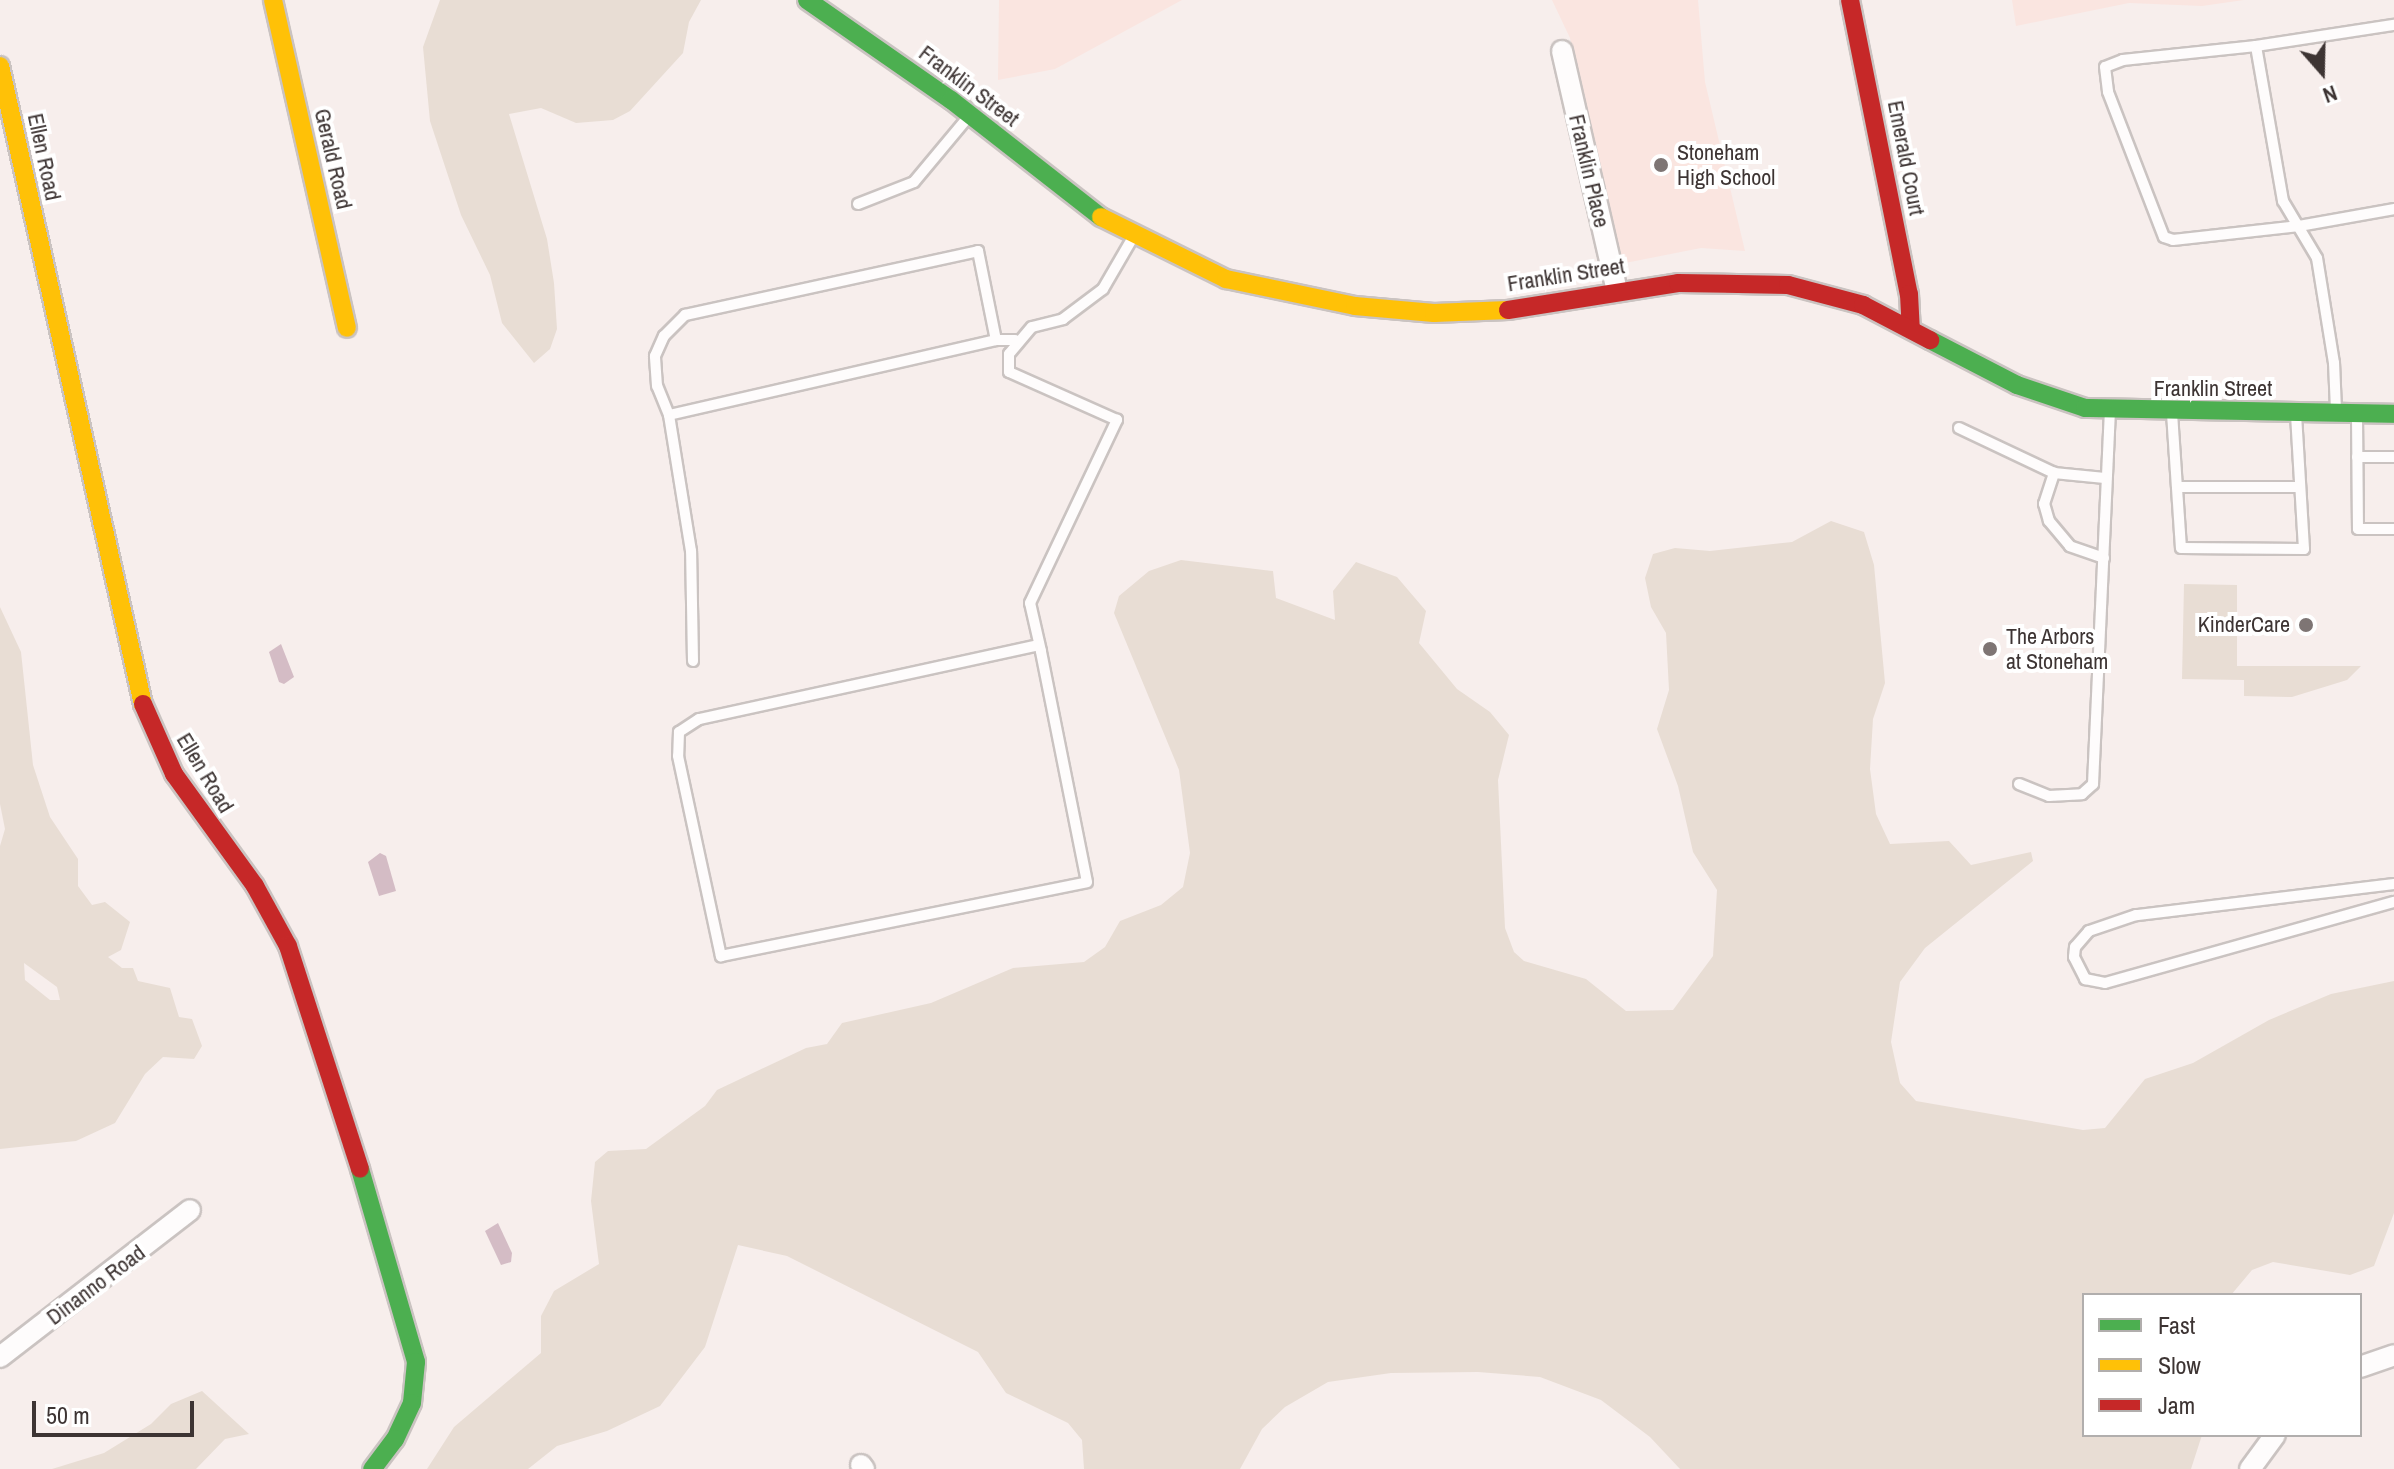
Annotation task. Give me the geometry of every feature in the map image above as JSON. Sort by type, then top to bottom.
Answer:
[{"type":"street","name":"Gerald Road","points":[[273,0],[347,328]]},
{"type":"street","name":"Franklin Street","points":[[807,0],[970,115],[1077,201],[1133,238],[1226,279],[1394,311],[1521,309],[1617,291],[1699,281],[1788,285],[1863,305],[2037,394],[2110,412],[2394,414]]},
{"type":"street","name":"Emerald Court","points":[[1850,0],[1910,299],[1911,327]]},
{"type":"street","name":"Franklin Place","points":[[1562,51],[1617,291]]},
{"type":"street","name":"Ellen Road","points":[[0,66],[141,699],[174,774],[255,886],[288,946],[408,1321],[416,1362],[412,1403],[395,1439],[372,1469]]},
{"type":"street","name":"Dinanno Road","points":[[0,1357],[190,1210]]},
{"type":"street","points":[[2362,1366],[2394,1355]]},
{"type":"street","points":[[2250,1469],[2274,1437]]},
{"type":"lane","points":[[2394,25],[2256,46],[2123,60],[2105,67],[2105,81],[2166,238],[2299,226],[2394,209]]},
{"type":"lane","points":[[2256,46],[2283,201],[2317,258],[2334,363],[2336,414]]},
{"type":"lane","points":[[858,204],[914,182],[970,115]]},
{"type":"lane","points":[[669,415],[996,340],[1015,340],[1032,327],[1063,319],[1085,306],[1103,289],[1133,238]]},
{"type":"lane","points":[[693,661],[691,551],[669,415],[657,386],[655,356],[664,336],[685,315],[978,251],[996,340]]},
{"type":"lane","points":[[1015,340],[1009,372],[1117,420],[1030,603],[1039,645],[1087,882],[721,956],[678,756],[679,732],[699,719],[1039,645]]},
{"type":"lane","points":[[2019,784],[2049,796],[2082,794],[2093,784],[2110,412]]},
{"type":"lane","points":[[2172,413],[2181,548],[2304,549],[2296,414]]},
{"type":"lane","points":[[2357,414],[2358,529],[2394,529]]},
{"type":"lane","points":[[1959,428],[2054,473],[2105,478]]},
{"type":"lane","points":[[2357,457],[2394,457]]},
{"type":"lane","points":[[2054,473],[2044,504],[2049,521],[2070,546],[2104,558]]},
{"type":"lane","points":[[2177,487],[2299,487]]},
{"type":"lane","points":[[2394,884],[2136,915],[2089,931],[2075,947],[2074,957],[2085,979],[2105,983],[2394,902]]},
{"type":"shaded area","points":[[440,0],[701,0],[689,22],[683,53],[630,111],[613,120],[576,123],[541,108],[509,114],[547,239],[554,283],[557,329],[550,349],[534,363],[502,323],[490,275],[461,215],[430,121],[423,47]]},
{"type":"shaded area","points":[[999,0],[1182,0],[1055,69],[998,80]]},
{"type":"shaded area","name":"Stoneham High School","points":[[1552,0],[1698,0],[1705,82],[1745,251],[1701,248],[1620,264],[1570,38]]},
{"type":"shaded area","points":[[2012,0],[2244,0],[2202,6],[2129,3],[2016,26]]},
{"type":"shaded area","points":[[1831,521],[1864,532],[1874,565],[1885,683],[1873,719],[1870,769],[1876,814],[1890,844],[1949,841],[1971,865],[2031,852],[2033,861],[1925,948],[1900,982],[1891,1042],[1900,1083],[1916,1101],[2083,1130],[2105,1128],[2145,1079],[2193,1063],[2269,1020],[2331,994],[2394,981],[2394,1213],[2374,1266],[2350,1275],[2273,1262],[2252,1270],[2233,1293],[2082,1293],[2082,1437],[2201,1437],[2191,1469],[1680,1469],[1650,1437],[1601,1400],[1540,1377],[1478,1372],[1391,1373],[1328,1382],[1285,1407],[1262,1429],[1240,1469],[1084,1469],[1082,1440],[1068,1423],[1006,1393],[978,1352],[787,1256],[738,1245],[705,1347],[660,1406],[607,1431],[557,1446],[528,1469],[427,1469],[454,1427],[541,1353],[541,1316],[554,1291],[599,1264],[591,1201],[595,1162],[608,1151],[646,1149],[705,1106],[717,1090],[806,1048],[827,1044],[842,1023],[931,1003],[1013,968],[1084,962],[1105,947],[1120,921],[1161,905],[1183,887],[1190,853],[1179,770],[1114,613],[1119,596],[1149,571],[1181,560],[1273,571],[1276,598],[1335,620],[1333,591],[1356,562],[1397,577],[1426,611],[1419,643],[1457,689],[1490,712],[1509,735],[1498,780],[1505,928],[1514,952],[1524,961],[1586,979],[1626,1011],[1673,1010],[1713,956],[1717,890],[1693,852],[1678,786],[1657,729],[1669,690],[1666,633],[1651,607],[1645,578],[1653,554],[1675,548],[1710,551],[1792,542]]},
{"type":"shaded area","points":[[2184,584],[2237,585],[2237,666],[2361,666],[2347,680],[2292,697],[2244,696],[2244,680],[2182,679]]},
{"type":"shaded area","points":[[0,607],[21,652],[33,765],[50,817],[78,859],[78,886],[92,905],[105,902],[130,922],[121,950],[108,957],[122,968],[133,968],[138,981],[170,988],[179,1017],[192,1019],[202,1046],[194,1059],[163,1057],[145,1074],[115,1123],[76,1141],[0,1149],[0,846],[5,829],[0,804]],"holes":[[[24,963],[57,987],[60,1000],[50,1000],[25,980]]]},
{"type":"shaded area","points":[[281,644],[294,677],[284,684],[279,682],[269,652]]},
{"type":"shaded area","points":[[380,853],[386,856],[396,891],[379,896],[368,862]]},
{"type":"shaded area","points":[[498,1223],[512,1253],[511,1262],[501,1265],[485,1231]]},
{"type":"shaded area","points":[[202,1391],[249,1434],[225,1439],[196,1469],[52,1469],[104,1453],[151,1424],[171,1404]]},
{"type":"traffic: fast","points":[[807,0],[951,100],[1101,217]]},
{"type":"traffic: fast","points":[[1930,340],[2017,385],[2085,408],[2394,414]]},
{"type":"traffic: fast","points":[[360,1169],[416,1362],[412,1403],[395,1439],[372,1469]]},
{"type":"traffic: slow","points":[[273,0],[347,328]]},
{"type":"traffic: slow","points":[[0,66],[143,704]]},
{"type":"traffic: slow","points":[[1101,217],[1226,279],[1355,306],[1434,313],[1508,310]]},
{"type":"traffic: jam","points":[[1850,0],[1909,294],[1911,327]]},
{"type":"traffic: jam","points":[[1508,310],[1678,283],[1788,285],[1863,305],[1930,340]]},
{"type":"traffic: jam","points":[[143,704],[174,774],[255,886],[288,946],[360,1169]]},
{"type":"place","name":"Stoneham High School","points":[[1661,165]]},
{"type":"place","name":"KinderCare","points":[[2306,625]]},
{"type":"place","name":"The Arbors at Stoneham","points":[[1990,649]]}]
